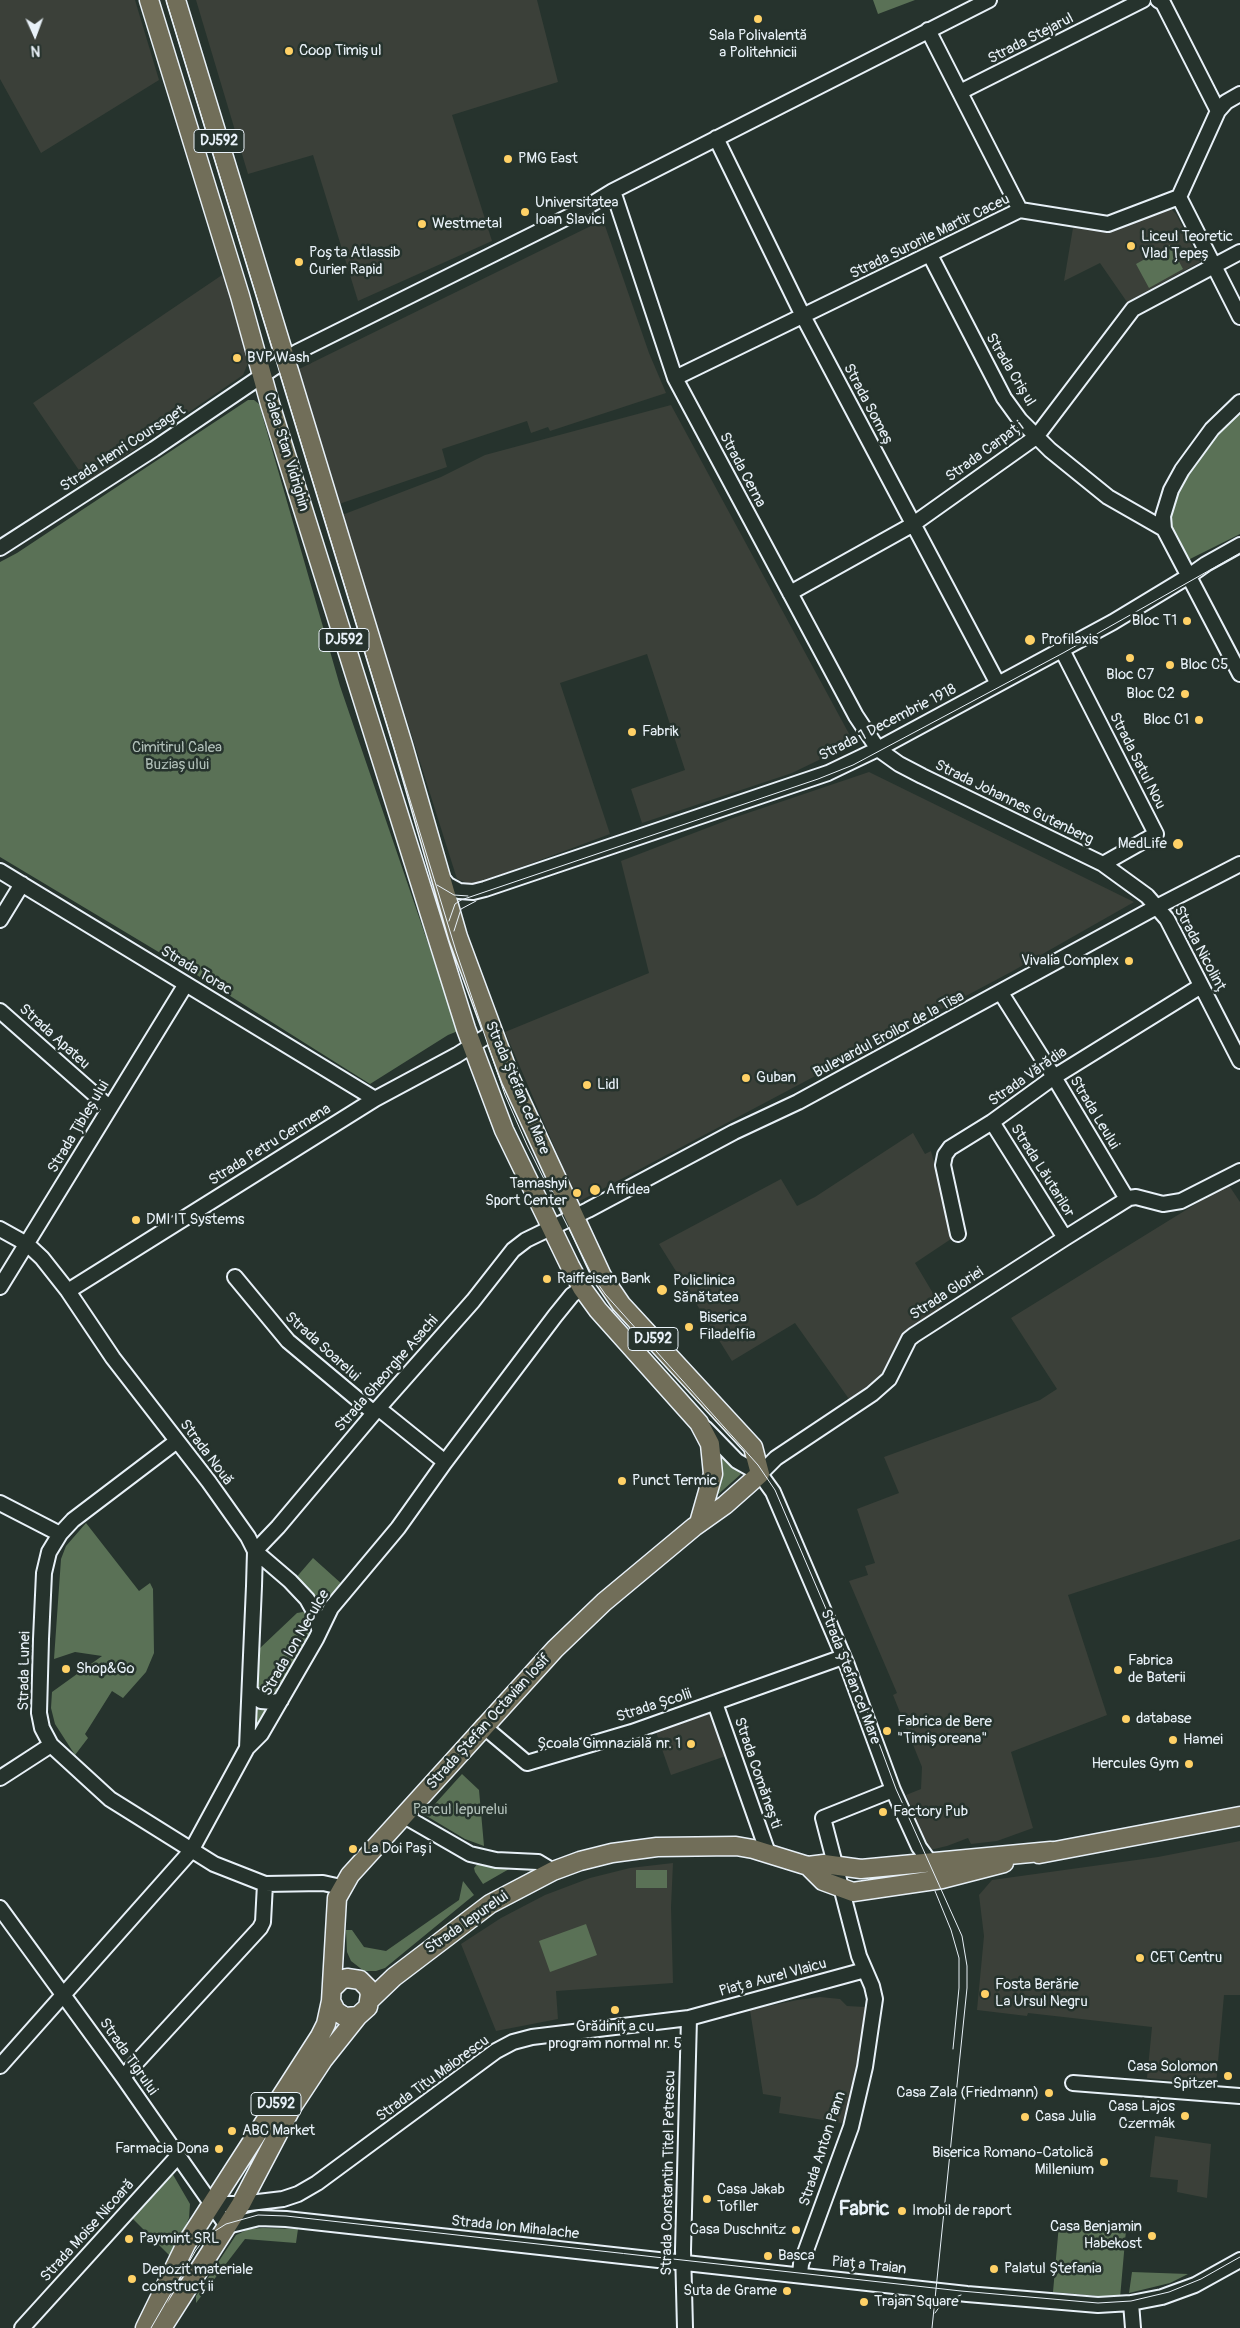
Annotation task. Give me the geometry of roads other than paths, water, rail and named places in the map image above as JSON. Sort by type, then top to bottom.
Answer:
[{"type":"main road","name":"Calea Stan Vidrighin","points":[[149,0],[263,376],[428,904]]},
{"type":"main road","name":"Calea Stan Vidrighin","points":[[176,0],[443,879]]},
{"type":"main road","name":"Strada Ștefan cel Mare","points":[[443,879],[458,937],[492,1033],[511,1080],[596,1264],[611,1291],[685,1375],[753,1447],[760,1474]]},
{"type":"main road","name":"Strada Ștefan cel Mare","points":[[428,904],[472,1046],[504,1130],[582,1288],[598,1310],[699,1422]]},
{"type":"main road","name":"DJ592","points":[[699,1422],[710,1444],[713,1474],[699,1523]]},
{"type":"main road","name":"Strada Ștefan Octavian Iosif","points":[[331,1995],[335,1909],[341,1887],[483,1726],[555,1649],[604,1602],[699,1523],[725,1505],[760,1474]]},
{"type":"main road","points":[[1051,1851],[1240,1816]]},
{"type":"main road","name":"Strada Iepurelui","points":[[370,2000],[394,1977],[490,1904],[553,1871],[580,1861],[612,1853],[657,1847],[736,1846],[768,1853],[808,1866],[823,1880],[853,1892],[863,1892],[942,1879],[1051,1851]]},
{"type":"main road","name":"Strada Iepurelui","points":[[808,1866],[824,1864],[861,1869],[1051,1851]]},
{"type":"main road","points":[[334,1954],[341,1965],[368,1988],[370,2000]]},
{"type":"main road","points":[[358,2016],[351,2017],[340,2014],[332,2006],[331,1995],[341,1980],[394,1977]]},
{"type":"main road","name":"DJ592","points":[[145,2328],[186,2244],[320,2036],[326,2024],[331,1995]]},
{"type":"main road","name":"DJ592","points":[[162,2328],[241,2204],[292,2107],[323,2060],[358,2016],[364,2012],[370,2000]]},
{"type":"street","name":"Strada Henri Coursaget","points":[[0,548],[263,376],[285,359],[582,210],[613,190],[719,144],[928,30],[989,0]]},
{"type":"street","name":"Strada Stejarul","points":[[960,92],[1142,0]]},
{"type":"street","points":[[1158,0],[1163,3],[1218,111]]},
{"type":"street","points":[[928,30],[1020,210]]},
{"type":"street","points":[[1240,94],[1226,102],[1218,111],[1179,197],[1240,317]]},
{"type":"street","name":"Strada Someș","points":[[719,144],[803,316],[912,525],[998,684]]},
{"type":"street","name":"Strada Cerna","points":[[613,190],[675,378],[856,716],[878,749]]},
{"type":"street","name":"Strada Surorile Martir Caceu","points":[[675,378],[930,256],[1020,210],[1108,224],[1179,197]]},
{"type":"street","name":"Strada Carpați","points":[[790,593],[912,525],[1036,437],[1133,309],[1240,252]]},
{"type":"street","name":"Strada Crișul","points":[[930,256],[1004,398],[1036,437],[1108,497],[1164,529]]},
{"type":"street","points":[[1240,402],[1212,429],[1182,470],[1171,490],[1165,507],[1164,529],[1240,674]]},
{"type":"street","name":"Strada 1 Decembrie 1918","points":[[443,879],[448,885],[460,891],[473,892],[485,889],[819,776],[878,749],[1062,650],[1240,545]]},
{"type":"street","name":"Strada Satul Nou","points":[[1062,650],[1156,834],[1103,864]]},
{"type":"street","name":"Strada Johannes Gutenberg","points":[[878,749],[899,764],[922,776],[1103,864],[1129,882],[1158,907]]},
{"type":"street","name":"Bulevardul Eroilor de la Tisa","points":[[551,1227],[574,1217],[734,1132],[798,1102],[1240,864]]},
{"type":"street","name":"Strada Torac","points":[[0,871],[375,1099]]},
{"type":"street","points":[[0,920],[22,884]]},
{"type":"street","name":"Strada Nicolinț","points":[[1158,907],[1238,1053]]},
{"type":"street","name":"Strada Țibleșului","points":[[0,1288],[186,984]]},
{"type":"street","name":"Strada Vărădia","points":[[958,1234],[944,1174],[943,1160],[950,1148],[992,1122],[1054,1077],[1202,986]]},
{"type":"street","name":"Strada Leului","points":[[1000,993],[1054,1077],[1127,1199]]},
{"type":"street","name":"Strada Apateu","points":[[0,1011],[110,1108]]},
{"type":"street","name":"Strada Petru Cermena","points":[[68,1291],[375,1099],[492,1033]]},
{"type":"street","name":"Strada Lăutarilor","points":[[992,1122],[1065,1238]]},
{"type":"street","points":[[1127,1199],[1136,1197],[1163,1204],[1181,1201],[1240,1171]]},
{"type":"street","name":"Strada Gloriei","points":[[760,1474],[776,1458],[872,1394],[888,1380],[909,1339],[914,1335],[1127,1199]]},
{"type":"street","name":"Strada Gheorghe Asachi","points":[[255,1551],[278,1527],[376,1410],[473,1301],[513,1250],[533,1236],[551,1227]]},
{"type":"street","name":"Strada Nouă","points":[[0,1229],[26,1244],[42,1258],[68,1291],[113,1358],[248,1537],[255,1551]]},
{"type":"street","name":"Strada Soarelui","points":[[235,1277],[288,1341],[445,1462]]},
{"type":"street","name":"Strada Ion Neculce","points":[[0,2066],[192,1851],[247,1748],[261,1734],[316,1639],[330,1608],[398,1528],[445,1462],[555,1316],[572,1295],[582,1288]]},
{"type":"street","name":"Strada Ștefan cel Mare","points":[[699,1422],[737,1461],[760,1474],[773,1492],[843,1657],[893,1790],[919,1847],[942,1879]]},
{"type":"street","name":"Strada Lunei","points":[[177,1441],[85,1510],[60,1534],[49,1552],[44,1583],[39,1713],[42,1728],[51,1745],[110,1799],[214,1864],[265,1884],[323,1883],[341,1887]]},
{"type":"street","points":[[0,1503],[60,1534]]},
{"type":"street","points":[[255,1551],[290,1581],[312,1606],[319,1610],[330,1608]]},
{"type":"street","points":[[247,1748],[251,1692],[255,1551]]},
{"type":"street","points":[[312,1606],[319,1629]]},
{"type":"street","name":"Strada Școlii","points":[[483,1726],[527,1763],[632,1732],[843,1657]]},
{"type":"street","points":[[251,1692],[261,1701],[273,1702],[281,1700]]},
{"type":"street","name":"Strada Comănești","points":[[715,1703],[768,1853]]},
{"type":"street","points":[[0,1778],[51,1745]]},
{"type":"street","name":"Strada Anton Pann","points":[[800,2275],[801,2264],[851,2127],[865,2067],[875,2000],[872,1986],[859,1956],[823,1818],[893,1790]]},
{"type":"street","points":[[404,1816],[470,1854],[496,1860],[538,1862],[553,1871]]},
{"type":"street","points":[[841,1887],[861,1869]]},
{"type":"street","points":[[123,2077],[260,1928],[263,1922],[265,1884]]},
{"type":"street","name":"Strada Tigrului","points":[[0,1908],[64,1994],[227,2226]]},
{"type":"street","name":"Piața Aurel Vlaicu","points":[[690,2018],[866,1970]]},
{"type":"street","name":"Strada Titu Maiorescu","points":[[211,2204],[241,2204],[283,2199],[317,2184],[496,2052],[514,2042],[532,2037],[690,2018]]},
{"type":"street","name":"Strada Constantin Titel Petrescu","points":[[685,2328],[683,2262],[690,2018]]},
{"type":"street","points":[[1073,2082],[1240,2096]]},
{"type":"street","name":"Strada Moise Nicoară","points":[[22,2328],[178,2156]]},
{"type":"street","name":"Strada Ion Mihalache","points":[[227,2226],[250,2219],[286,2219],[800,2275]]},
{"type":"street","name":"Piața Traian","points":[[800,2275],[1087,2305],[1131,2304],[1162,2297],[1187,2288],[1240,2260]]},
{"type":"street","points":[[1131,2304],[1134,2328]]},
{"type":"tram line","points":[[166,0],[456,951],[505,1095],[527,1145],[592,1275],[605,1294],[758,1465],[775,1490],[850,1665],[896,1789],[962,1936],[967,1966],[967,1988],[932,2328]]},
{"type":"tram line","points":[[449,921],[455,904],[461,900],[818,779],[853,765],[1063,653],[1240,553]]},
{"type":"tram line","points":[[437,885],[454,895],[468,896]]},
{"type":"tram line","points":[[454,931],[461,909],[476,901]]},
{"type":"tram line","points":[[935,1891],[951,1930],[959,1958],[959,1988],[953,2049]]},
{"type":"tram line","points":[[151,2328],[196,2250],[207,2236],[226,2224],[258,2215],[286,2216],[961,2291],[1098,2303],[1131,2301],[1169,2292],[1201,2279],[1240,2257]]},
{"type":"tram line","points":[[935,2313],[943,2302],[961,2295]]},
{"type":"place","name":"Sala Polivalentă a Politehnicii","points":[[758,19]]},
{"type":"place","name":"Coop Timișul","points":[[289,51]]},
{"type":"place","name":"PMG East","points":[[508,159]]},
{"type":"place","name":"Universitatea Ioan Slavici","points":[[525,212]]},
{"type":"place","name":"Westmetal","points":[[422,224]]},
{"type":"place","name":"Liceul Teoretic Vlad Țepeș","points":[[1131,246]]},
{"type":"place","name":"Poșta Atlassib Curier Rapid","points":[[299,262]]},
{"type":"place","name":"BVP Wash","points":[[237,358]]},
{"type":"place","name":"Bloc T1","points":[[1187,621]]},
{"type":"place","name":"Profilaxis","points":[[1030,640]]},
{"type":"place","name":"Bloc C7","points":[[1130,658]]},
{"type":"place","name":"Bloc C5","points":[[1170,665]]},
{"type":"place","name":"Bloc C2","points":[[1185,694]]},
{"type":"place","name":"Bloc C1","points":[[1199,720]]},
{"type":"place","name":"Fabrik","points":[[632,732]]},
{"type":"place","name":"MedLife","points":[[1178,844]]},
{"type":"place","name":"Vivalia Complex","points":[[1129,961]]},
{"type":"place","name":"Guban","points":[[746,1078]]},
{"type":"place","name":"Lidl","points":[[587,1085]]},
{"type":"place","name":"Affidea","points":[[595,1190]]},
{"type":"place","name":"Tamashyi Sport Center","points":[[577,1193]]},
{"type":"place","name":"DMI IT Systems","points":[[136,1220]]},
{"type":"place","name":"Raiffeisen Bank","points":[[547,1279]]},
{"type":"place","name":"Policlinica Sănătatea","points":[[662,1290]]},
{"type":"place","name":"Biserica Filadelfia","points":[[689,1327]]},
{"type":"place","name":"Punct Termic","points":[[622,1481]]},
{"type":"place","name":"Shop&Go","points":[[66,1669]]},
{"type":"place","name":"Fabrica de Baterii","points":[[1118,1670]]},
{"type":"place","name":"database","points":[[1126,1719]]},
{"type":"place","name":"Fabrica de Bere \"Timișoreana\"","points":[[887,1731]]},
{"type":"place","name":"Hamei","points":[[1173,1740]]},
{"type":"place","name":"Școala Gimnazială nr. 1","points":[[691,1744]]},
{"type":"place","name":"Hercules Gym","points":[[1189,1764]]},
{"type":"place","name":"Factory Pub","points":[[883,1812]]},
{"type":"place","name":"La Doi Pași","points":[[353,1849]]},
{"type":"place","name":"CET Centru","points":[[1140,1958]]},
{"type":"place","name":"Fosta Berărie La Ursul Negru","points":[[985,1994]]},
{"type":"place","name":"Grădinița cu program normal nr. 5","points":[[615,2010]]},
{"type":"place","name":"Casa Solomon Spitzer","points":[[1228,2076]]},
{"type":"place","name":"Casa Zala (Friedmann)","points":[[1049,2093]]},
{"type":"place","name":"Casa Lajos Czermák","points":[[1185,2116]]},
{"type":"place","name":"Casa Julia","points":[[1025,2117]]},
{"type":"place","name":"ABC Market","points":[[232,2131]]},
{"type":"place","name":"Farmacia Dona","points":[[219,2149]]},
{"type":"place","name":"Biserica Romano-Catolică Millenium","points":[[1104,2162]]},
{"type":"place","name":"Casa Jakab Tofller","points":[[707,2199]]},
{"type":"place","name":"Imobil de raport","points":[[902,2211]]},
{"type":"place","name":"Casa Duschnitz","points":[[796,2230]]},
{"type":"place","name":"Casa Benjamin Habekost","points":[[1152,2236]]},
{"type":"place","name":"Paymint SRL","points":[[129,2239]]},
{"type":"place","name":"Basca","points":[[768,2256]]},
{"type":"place","name":"Palatul Ștefania","points":[[994,2269]]},
{"type":"place","name":"Depozit materiale construcții","points":[[132,2279]]},
{"type":"place","name":"Suta de Grame","points":[[787,2291]]},
{"type":"place","name":"Trajan Square","points":[[864,2302]]},
{"type":"district","name":"Fabric","points":[[864,2210]]},
{"type":"park label","name":"Cimitirul Calea Buziașului","points":[[177,756]]},
{"type":"park label","name":"Parcul Iepurelui","points":[[460,1810]]}]
